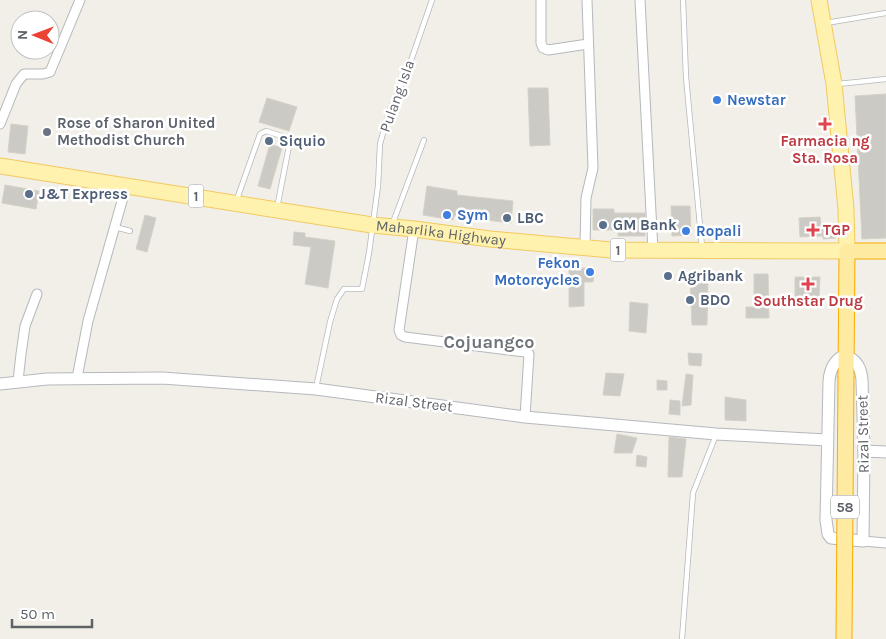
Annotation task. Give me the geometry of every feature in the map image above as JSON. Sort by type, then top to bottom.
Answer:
[{"type":"highway","name":"Maharlika Highway","points":[[847,251],[886,251]]},
{"type":"highway","name":"58","points":[[844,639],[847,251]]},
{"type":"main road","points":[[819,0],[834,84],[846,209],[847,251]]},
{"type":"main road","name":"Maharlika Highway","points":[[0,166],[372,225],[490,239],[611,250],[847,251]]},
{"type":"street","points":[[0,124],[16,84],[24,74],[50,72],[80,0]]},
{"type":"street","points":[[541,0],[541,43],[544,48],[548,50],[588,44]]},
{"type":"street","points":[[585,247],[586,198],[592,168],[587,0]]},
{"type":"street","points":[[640,0],[654,251]]},
{"type":"street","points":[[77,378],[88,321],[126,187]]},
{"type":"street","points":[[414,229],[399,330],[401,335],[529,354],[524,417]]},
{"type":"street","points":[[18,381],[25,326],[37,294]]},
{"type":"street","points":[[845,355],[834,363],[830,374],[827,440],[826,520],[828,534],[831,538],[886,543]]},
{"type":"street","name":"Rizal Street","points":[[845,355],[855,360],[862,374],[864,452],[863,541]]},
{"type":"street","name":"Rizal Street","points":[[0,384],[18,381],[77,378],[162,378],[316,389],[524,417],[716,434],[827,440]]},
{"type":"street","points":[[864,452],[886,452]]},
{"type":"lane","name":"Pulang Isla","points":[[316,389],[330,322],[337,299],[344,289],[362,289],[378,186],[380,144],[389,112],[406,75],[432,0]]},
{"type":"lane","points":[[683,0],[686,77],[702,251]]},
{"type":"lane","points":[[823,24],[886,13]]},
{"type":"lane","points":[[834,84],[886,78]]},
{"type":"lane","points":[[236,203],[260,134],[266,132],[288,138],[289,146],[276,210]]},
{"type":"lane","points":[[391,226],[424,140]]},
{"type":"lane","points":[[115,227],[130,231]]},
{"type":"lane","points":[[682,639],[694,493],[716,434]]},
{"type":"building","points":[[528,88],[548,88],[550,145],[530,146]]},
{"type":"building","points":[[886,94],[886,238],[862,239],[855,96]]},
{"type":"building","points":[[267,98],[297,107],[289,131],[259,122]]},
{"type":"building","points":[[11,124],[28,126],[25,154],[8,152]]},
{"type":"building","points":[[270,144],[282,148],[270,189],[258,186]]},
{"type":"building","points":[[5,185],[39,191],[36,209],[2,203]]},
{"type":"building","points":[[427,186],[457,191],[457,195],[513,201],[511,223],[454,216],[453,220],[423,215]]},
{"type":"building","points":[[671,206],[690,206],[691,235],[672,236]]},
{"type":"building","points":[[593,209],[614,209],[614,213],[645,213],[645,236],[618,236],[618,230],[593,230]]},
{"type":"building","points":[[145,215],[156,218],[147,252],[136,249]]},
{"type":"building","points":[[820,217],[821,224],[836,224],[836,238],[823,239],[823,236],[800,237],[799,218]]},
{"type":"building","points":[[294,232],[305,233],[305,237],[335,241],[328,288],[305,284],[311,247],[293,245]]},
{"type":"building","points":[[569,268],[594,268],[593,282],[584,282],[584,306],[569,307]]},
{"type":"building","points":[[754,274],[768,274],[769,318],[746,318],[746,307],[754,307]]},
{"type":"building","points":[[795,277],[820,277],[819,298],[795,297]]},
{"type":"building","points":[[690,279],[708,280],[707,325],[692,325]]},
{"type":"building","points":[[630,302],[648,304],[646,333],[629,331]]},
{"type":"building","points":[[688,353],[702,354],[701,366],[689,365]]},
{"type":"building","points":[[606,373],[624,374],[620,396],[603,395]]},
{"type":"building","points":[[686,374],[693,375],[691,405],[682,406]]},
{"type":"building","points":[[657,380],[667,381],[667,390],[657,390]]},
{"type":"building","points":[[725,397],[746,400],[746,421],[725,420]]},
{"type":"building","points":[[670,400],[680,401],[680,415],[669,414]]},
{"type":"building","points":[[617,434],[637,438],[632,453],[614,453]]},
{"type":"building","points":[[669,437],[686,439],[682,477],[668,477]]},
{"type":"building","points":[[637,455],[647,457],[646,467],[636,466]]},
{"type":"place","name":"Newstar","points":[[717,100]]},
{"type":"place","name":"Farmacia ng Sta. Rosa","points":[[825,124]]},
{"type":"place","name":"Rose of Sharon United Methodist Church","points":[[47,132]]},
{"type":"place","name":"Siquio","points":[[269,141]]},
{"type":"place","name":"J&T Express","points":[[29,194]]},
{"type":"place","name":"Sym","points":[[447,215]]},
{"type":"place","name":"LBC","points":[[507,218]]},
{"type":"place","name":"GM Bank","points":[[603,225]]},
{"type":"place","name":"TGP","points":[[813,230]]},
{"type":"place","name":"Ropali","points":[[686,231]]},
{"type":"place","name":"Fekon Motorcycles","points":[[590,272]]},
{"type":"place","name":"Agribank","points":[[668,276]]},
{"type":"place","name":"Southstar Drug","points":[[808,284]]},
{"type":"place","name":"BDO","points":[[690,300]]},
{"type":"district","name":"Cojuangco","points":[[489,342]]}]
